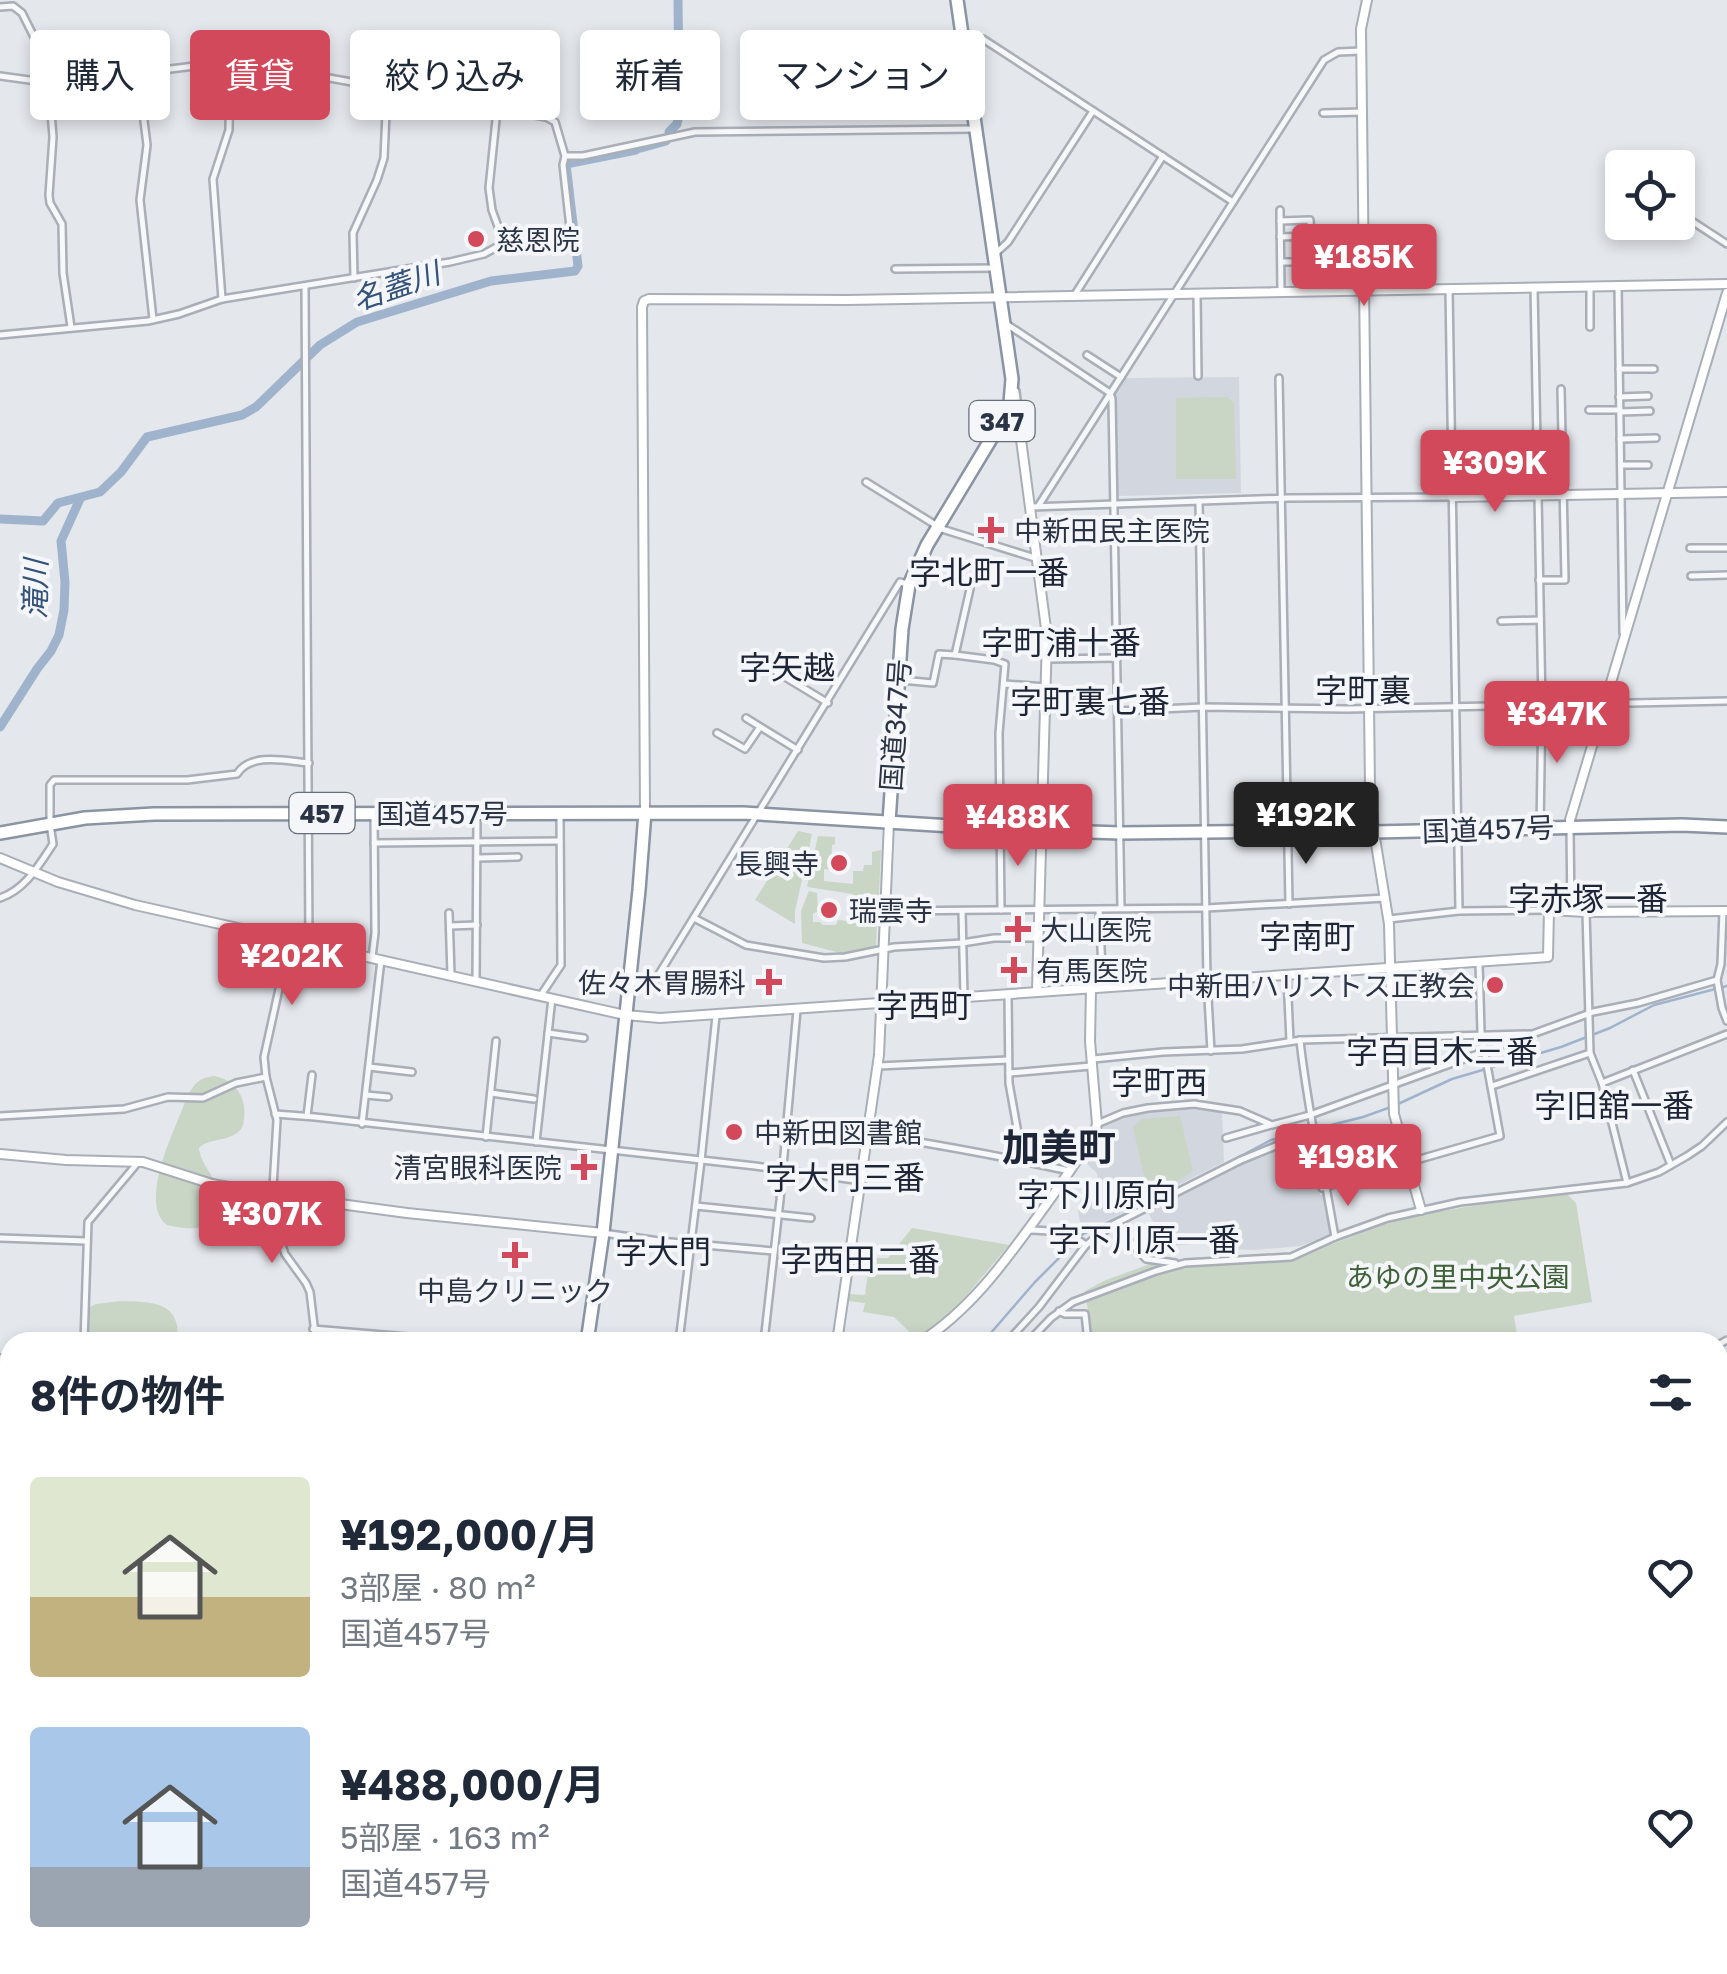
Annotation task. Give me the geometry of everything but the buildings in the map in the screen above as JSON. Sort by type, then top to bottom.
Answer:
[{"type":"highway","name":"国道347号","points":[[957,0],[961,30]]},
{"type":"highway","name":"国道347号","points":[[645,812],[889,822],[902,629],[909,585],[922,554],[1010,402],[1012,379],[1005,323],[973,120]]},
{"type":"highway","name":"国道457号","points":[[0,834],[84,818],[154,814],[645,812]]},
{"type":"highway","points":[[588,1332],[612,1152],[645,812]]},
{"type":"highway","name":"国道457号","points":[[889,822],[1120,833],[1727,827]]},
{"type":"street","points":[[1367,0],[1361,51],[1374,832],[1388,919],[1394,1114],[1421,1210]]},
{"type":"street","points":[[0,7],[13,6],[31,30]]},
{"type":"street","points":[[985,41],[1233,202]]},
{"type":"street","points":[[1035,506],[1324,60],[1338,52],[1361,51]]},
{"type":"street","points":[[0,76],[30,80]]},
{"type":"street","points":[[895,269],[995,261],[1093,111]]},
{"type":"street","points":[[1323,113],[1362,112]]},
{"type":"street","points":[[52,120],[49,196],[62,224],[71,327]]},
{"type":"street","points":[[145,120],[147,154],[140,200],[153,320]]},
{"type":"street","points":[[222,299],[214,180],[230,120]]},
{"type":"street","points":[[354,278],[354,233],[384,158],[386,120]]},
{"type":"street","points":[[496,120],[489,188],[504,243]]},
{"type":"street","points":[[0,335],[153,320],[222,299],[484,254],[504,243],[548,234],[572,236],[564,156],[551,120]]},
{"type":"street","points":[[564,156],[583,156],[695,132],[974,129]]},
{"type":"street","points":[[1074,296],[1163,156]]},
{"type":"street","points":[[1280,210],[1282,292]]},
{"type":"street","points":[[1280,221],[1310,220],[1311,236],[1280,237]]},
{"type":"street","points":[[1695,223],[1727,244]]},
{"type":"street","points":[[1281,262],[1310,262],[1311,291]]},
{"type":"street","points":[[645,812],[642,326],[644,301],[648,299],[810,300],[1727,284]]},
{"type":"street","points":[[304,286],[310,943]]},
{"type":"street","points":[[1590,286],[1590,327]]},
{"type":"street","points":[[1618,286],[1624,640]]},
{"type":"street","points":[[1449,288],[1459,912]]},
{"type":"street","points":[[1534,288],[1542,704],[1540,828]]},
{"type":"street","points":[[1197,293],[1198,376]]},
{"type":"street","points":[[1571,912],[1570,820],[1727,293]]},
{"type":"street","points":[[1005,323],[1112,398],[1121,908]]},
{"type":"street","points":[[1087,354],[1121,377]]},
{"type":"street","points":[[1619,370],[1654,369]]},
{"type":"street","points":[[1279,378],[1289,904]]},
{"type":"street","points":[[1012,379],[1020,432]]},
{"type":"street","points":[[1539,580],[1565,580],[1561,388]]},
{"type":"street","points":[[1619,396],[1648,396]]},
{"type":"street","points":[[1589,410],[1650,411]]},
{"type":"street","points":[[1006,414],[1018,424],[1035,506],[1048,660],[1037,991]]},
{"type":"street","points":[[1620,439],[1656,438]]},
{"type":"street","points":[[1620,466],[1648,465]]},
{"type":"street","points":[[866,482],[952,533],[1038,559]]},
{"type":"street","points":[[1035,506],[1727,492]]},
{"type":"street","points":[[1200,501],[1210,1051]]},
{"type":"street","points":[[1690,548],[1727,548]]},
{"type":"street","points":[[1691,576],[1727,576]]},
{"type":"street","points":[[630,980],[651,987],[900,582],[909,585]]},
{"type":"street","points":[[955,655],[970,589]]},
{"type":"street","points":[[1501,620],[1540,620]]},
{"type":"street","points":[[898,679],[933,683],[938,654],[1006,664],[999,733],[1001,910]]},
{"type":"street","points":[[1048,660],[1117,658]]},
{"type":"street","points":[[757,660],[828,703]]},
{"type":"street","points":[[1004,684],[1047,687]]},
{"type":"street","points":[[1118,712],[1727,702]]},
{"type":"street","points":[[746,718],[798,750]]},
{"type":"street","points":[[717,733],[746,749],[760,727]]},
{"type":"street","points":[[0,898],[6,898],[27,881],[53,844],[50,786],[54,780],[187,780],[237,774],[254,761],[309,762]]},
{"type":"street","points":[[476,981],[477,812]]},
{"type":"street","points":[[541,995],[561,965],[560,812]]},
{"type":"street","points":[[362,1124],[376,959],[374,813]]},
{"type":"street","points":[[840,1332],[878,1066],[889,822]]},
{"type":"street","points":[[374,843],[560,841]]},
{"type":"street","points":[[0,858],[58,882],[134,905],[626,1015],[660,1018],[1548,956],[1549,910]]},
{"type":"street","points":[[477,858],[518,858]]},
{"type":"street","points":[[886,912],[1206,908],[1385,898]]},
{"type":"street","points":[[1099,910],[1103,987]]},
{"type":"street","points":[[1388,919],[1459,912],[1549,910],[1725,912],[1717,980],[1727,1021]]},
{"type":"street","points":[[962,911],[964,997]]},
{"type":"street","points":[[1586,912],[1590,1053],[1602,1082],[1627,1183]]},
{"type":"street","points":[[449,913],[450,975]]},
{"type":"street","points":[[694,918],[746,945],[811,956],[845,957],[884,948],[1038,938]]},
{"type":"street","points":[[450,926],[477,925]]},
{"type":"street","points":[[290,939],[264,1057],[277,1120],[274,1195],[282,1247],[310,1292],[314,1332]]},
{"type":"street","points":[[1300,1040],[1322,1188],[1362,1173],[1500,1136],[1482,1036],[1478,961]]},
{"type":"street","points":[[1287,976],[1290,1041]]},
{"type":"street","points":[[1226,1138],[1310,1115],[1588,1014],[1717,980]]},
{"type":"street","points":[[936,1332],[965,1306],[1028,1230],[1072,1171],[1097,1124],[1090,1041],[1091,988]]},
{"type":"street","points":[[1008,994],[1008,1060],[1020,1160]]},
{"type":"street","points":[[536,1142],[552,998]]},
{"type":"street","points":[[765,1332],[797,1010]]},
{"type":"street","points":[[680,1332],[716,1016]]},
{"type":"street","points":[[548,1033],[584,1038]]},
{"type":"street","points":[[1602,1082],[1727,1034]]},
{"type":"street","points":[[1009,1073],[1163,1052],[1210,1051],[1300,1040],[1533,1035]]},
{"type":"street","points":[[486,1137],[496,1041]]},
{"type":"street","points":[[1492,1086],[1590,1053]]},
{"type":"street","points":[[878,1066],[1008,1060]]},
{"type":"street","points":[[369,1067],[412,1072]]},
{"type":"street","points":[[1633,1070],[1672,1166]]},
{"type":"street","points":[[308,1116],[312,1075]]},
{"type":"street","points":[[0,1116],[124,1108],[168,1097],[203,1098],[236,1083],[266,1077]]},
{"type":"street","points":[[491,1093],[534,1099]]},
{"type":"street","points":[[366,1095],[388,1097]]},
{"type":"street","points":[[1097,1124],[1148,1108],[1194,1104],[1240,1110],[1272,1125]]},
{"type":"street","points":[[275,1114],[701,1160],[862,1182]]},
{"type":"street","points":[[1038,1332],[1059,1311],[1079,1300],[1177,1264],[1291,1257],[1336,1237],[1421,1210],[1481,1198],[1627,1183],[1672,1166],[1702,1146],[1727,1122]]},
{"type":"street","points":[[787,1124],[870,1133],[1072,1171]]},
{"type":"street","points":[[1016,1332],[1040,1307],[1081,1242],[1241,1160],[1315,1131]]},
{"type":"street","points":[[0,1154],[142,1162],[212,1184],[406,1214],[774,1251]]},
{"type":"street","points":[[84,1332],[88,1222],[135,1166]]},
{"type":"street","points":[[1326,1187],[1336,1237]]},
{"type":"street","points":[[696,1206],[811,1218]]},
{"type":"street","points":[[1114,1224],[1146,1260],[1177,1264]]},
{"type":"street","points":[[1028,1230],[1056,1232],[1081,1242]]},
{"type":"street","points":[[0,1238],[86,1241]]},
{"type":"street","points":[[1059,1311],[1085,1314],[1087,1332]]},
{"type":"street","points":[[313,1328],[349,1332]]},
{"type":"shaded area","points":[[1239,377],[1241,493],[1118,496],[1114,394],[1125,378]]},
{"type":"shaded area","points":[[1186,1109],[1222,1112],[1224,1162],[1085,1229],[1078,1211],[1081,1198],[1100,1191],[1097,1173],[1083,1160],[1101,1128],[1107,1121],[1131,1113]]},
{"type":"shaded area","points":[[1312,1137],[1320,1195],[1326,1196],[1332,1234],[1300,1246],[1253,1250],[1221,1248],[1210,1243],[1165,1246],[1147,1210],[1243,1161]]},
{"type":"green space","points":[[1227,397],[1234,402],[1236,479],[1176,479],[1176,398]]},
{"type":"green space","points":[[798,831],[812,834],[795,924],[755,900]]},
{"type":"green space","points":[[818,836],[835,837],[831,870],[824,869],[824,881],[853,884],[853,871],[863,871],[864,865],[872,865],[872,852],[881,850],[878,915],[853,911],[853,894],[807,887]]},
{"type":"green space","points":[[809,891],[817,893],[818,911],[813,914],[813,922],[877,924],[876,946],[840,953],[802,943],[801,911]]},
{"type":"green space","points":[[214,1076],[234,1086],[244,1111],[243,1125],[237,1133],[199,1148],[222,1194],[222,1212],[204,1226],[167,1225],[159,1216],[156,1203],[164,1155],[189,1092],[200,1080]]},
{"type":"green space","points":[[1180,1116],[1193,1171],[1171,1185],[1147,1189],[1133,1127],[1142,1119]]},
{"type":"green space","name":"あゆの里中央公園","points":[[1567,1194],[1576,1203],[1592,1302],[1514,1316],[1516,1332],[1091,1332],[1085,1291],[1150,1264],[1314,1251],[1413,1216]]},
{"type":"green space","points":[[912,1228],[1009,1245],[949,1316],[927,1332],[910,1332],[894,1317],[863,1312],[865,1303],[848,1301],[849,1294],[865,1295],[870,1258],[888,1258]]},
{"type":"green space","points":[[152,1303],[171,1313],[177,1332],[82,1332],[88,1308],[96,1304]]},
{"type":"waterway","name":"名蓋川","points":[[669,132],[679,115],[678,0]]},
{"type":"waterway","name":"名蓋川","points":[[641,148],[666,141]]},
{"type":"waterway","name":"名蓋川","points":[[0,519],[43,521],[58,503],[100,492],[147,437],[242,415],[256,407],[320,345],[357,322],[491,281],[575,271],[578,266],[566,164],[636,150]]},
{"type":"waterway","points":[[1674,486],[1727,308]]},
{"type":"waterway","points":[[1611,698],[1670,498]]},
{"type":"waterway","name":"滝川","points":[[0,727],[59,635],[65,582],[61,541],[80,499]]},
{"type":"waterway","points":[[1398,1104],[1452,1079],[1561,1047],[1654,1005],[1727,986]]},
{"type":"waterway","points":[[1194,1181],[1271,1140],[1391,1107]]},
{"type":"waterway","points":[[992,1332],[1083,1234],[1187,1185]]},
{"type":"place","name":"慈恩院","points":[[476,239]]},
{"type":"place","name":"中新田民主医院","points":[[991,530]]},
{"type":"place","name":"長興寺","points":[[839,863]]},
{"type":"place","name":"瑞雲寺","points":[[829,910]]},
{"type":"place","name":"大山医院","points":[[1018,929]]},
{"type":"place","name":"有馬医院","points":[[1014,970]]},
{"type":"place","name":"佐々木胃腸科","points":[[769,982]]},
{"type":"place","name":"中新田ハリストス正教会","points":[[1495,985]]},
{"type":"place","name":"中新田図書館","points":[[734,1132]]},
{"type":"place","name":"清宮眼科医院","points":[[584,1167]]},
{"type":"place","name":"中島クリニック","points":[[515,1255]]},
{"type":"district","name":"字北町一番","points":[[989,572]]},
{"type":"district","name":"字町浦十番","points":[[1061,642]]},
{"type":"district","name":"字矢越","points":[[787,667]]},
{"type":"district","name":"字町裏","points":[[1363,690]]},
{"type":"district","name":"字町裏七番","points":[[1090,701]]},
{"type":"district","name":"字赤塚一番","points":[[1588,898]]},
{"type":"district","name":"字南町","points":[[1307,936]]},
{"type":"district","name":"字西町","points":[[924,1005]]},
{"type":"district","name":"字百目木三番","points":[[1442,1051]]},
{"type":"district","name":"字町西","points":[[1159,1082]]},
{"type":"district","name":"字旧舘一番","points":[[1614,1105]]},
{"type":"district","name":"加美町","points":[[1059,1146]]},
{"type":"district","name":"字大門三番","points":[[845,1177]]},
{"type":"district","name":"字下川原向","points":[[1097,1194]]},
{"type":"district","name":"字下川原一番","points":[[1144,1239]]},
{"type":"district","name":"字大門","points":[[663,1251]]},
{"type":"district","name":"字西田二番","points":[[860,1259]]}]
